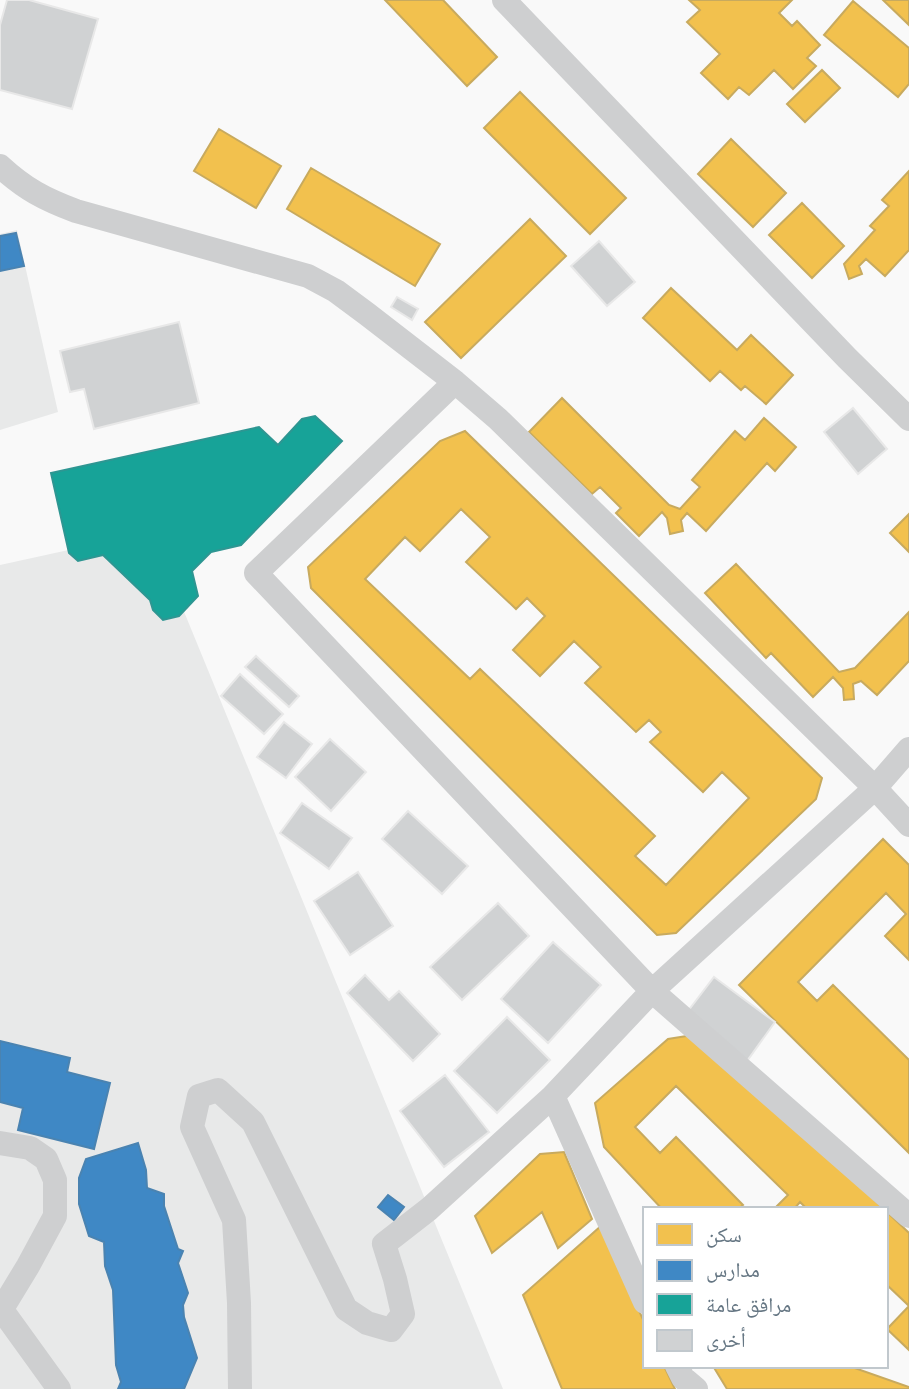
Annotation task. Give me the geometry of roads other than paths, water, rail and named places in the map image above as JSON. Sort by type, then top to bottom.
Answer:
[{"type":"street","points":[[504,0],[847,358],[909,419]]},
{"type":"street","points":[[0,166],[16,181],[42,198],[76,211],[308,276],[336,291],[455,382],[498,419],[909,825]]},
{"type":"street","points":[[455,382],[256,573],[652,991],[909,1216]]},
{"type":"street","points":[[240,1389],[234,1220],[192,1127],[199,1096],[218,1090],[253,1122],[346,1309],[367,1324],[391,1331],[403,1314],[384,1244],[429,1209],[552,1096],[652,991],[874,788],[909,749]]},
{"type":"street","points":[[552,1096],[643,1298]]},
{"type":"street","points":[[0,1143],[30,1148],[46,1159],[55,1180],[55,1216],[1,1311],[59,1389]]},
{"type":"street","points":[[678,1368],[683,1378],[696,1389]]}]
